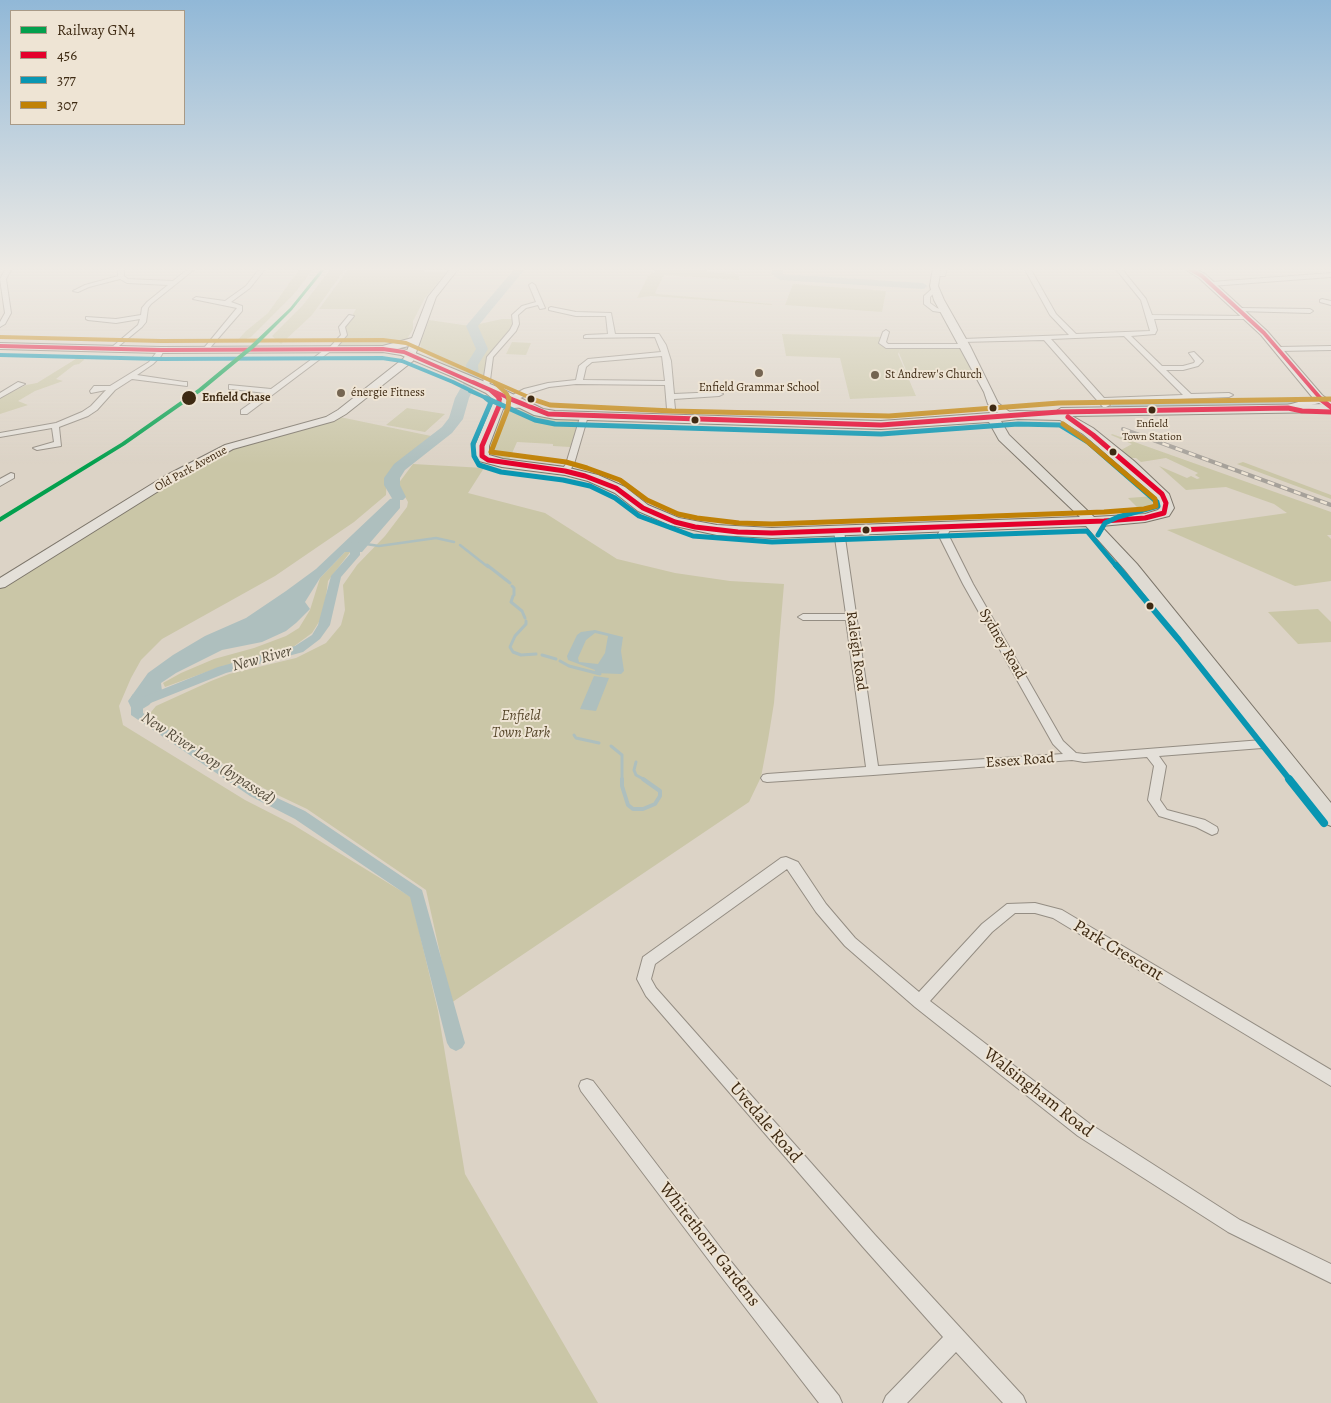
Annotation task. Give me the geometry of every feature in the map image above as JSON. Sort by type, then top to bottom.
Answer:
[{"type":"main road","points":[[0,346],[161,350],[382,349],[412,355],[484,388],[548,414],[584,416],[889,425],[998,413],[1063,415],[1288,408],[1302,411],[1325,407]]},
{"type":"main road","points":[[484,388],[500,399],[499,406],[482,446],[484,458],[502,463],[565,470],[600,481],[620,490],[643,508],[660,516],[695,526],[772,533],[1091,522],[1145,518]]},
{"type":"main road","points":[[998,413],[1004,437],[1085,514],[1106,538],[1186,634],[1331,818]]},
{"type":"main road","points":[[1063,415],[1093,435],[1162,494],[1166,503],[1164,513],[1112,528],[1106,538]]},
{"type":"street","points":[[114,348],[131,333]]},
{"type":"street","points":[[206,349],[219,333]]},
{"type":"street","points":[[244,412],[331,348],[344,333]]},
{"type":"street","points":[[412,355],[418,333]]},
{"type":"street","points":[[484,388],[490,357],[511,333]]},
{"type":"street","points":[[885,333],[882,343],[886,346],[964,344],[985,340],[1147,333]]},
{"type":"street","points":[[958,333],[998,413]]},
{"type":"street","points":[[1071,333],[1075,337]]},
{"type":"street","points":[[1263,333],[1279,349],[1325,407]]},
{"type":"street","points":[[586,337],[657,335],[663,345],[667,361],[671,409]]},
{"type":"street","points":[[1126,335],[1190,397]]},
{"type":"street","points":[[1047,338],[1112,412]]},
{"type":"street","points":[[382,349],[399,346],[415,340]]},
{"type":"street","points":[[1279,349],[1331,348]]},
{"type":"street","points":[[0,435],[55,425],[85,414],[94,408],[112,388],[151,363],[161,350]]},
{"type":"street","points":[[1161,368],[1183,368],[1196,365],[1199,361],[1192,353]]},
{"type":"street","points":[[576,382],[579,381],[583,366],[590,360],[665,354]]},
{"type":"street","name":"Old Park Avenue","points":[[0,584],[169,479],[229,447],[330,420],[373,388],[412,355]]},
{"type":"street","points":[[128,376],[184,384]]},
{"type":"street","points":[[499,406],[518,402],[540,386],[576,382],[669,383]]},
{"type":"street","points":[[89,383],[95,389],[112,388]]},
{"type":"street","points":[[0,396],[21,384]]},
{"type":"street","points":[[232,387],[271,391]]},
{"type":"street","points":[[669,397],[719,394]]},
{"type":"street","points":[[1102,400],[1229,395]]},
{"type":"street","points":[[565,470],[570,464],[584,416]]},
{"type":"street","points":[[37,448],[58,444],[55,425]]},
{"type":"street","points":[[0,483],[12,476]]},
{"type":"street","name":"Sydney Road","points":[[946,527],[943,534],[968,584],[1059,744],[1072,756]]},
{"type":"street","name":"Raleigh Road","points":[[840,531],[873,771]]},
{"type":"street","points":[[803,617],[851,617]]},
{"type":"street","name":"Essex Road","points":[[767,778],[1072,756],[1084,758],[1273,744]]},
{"type":"street","points":[[1150,753],[1160,766],[1154,800],[1163,814],[1200,824],[1212,830]]},
{"type":"street","name":"Walsingham Road","points":[[786,862],[793,866],[821,908],[850,942],[920,1002],[1084,1130],[1234,1226],[1331,1274]]},
{"type":"street","name":"Uvedale Road","points":[[786,862],[655,955],[648,961],[644,979],[650,992],[956,1338],[1016,1403]]},
{"type":"street","name":"Park Crescent","points":[[920,1002],[987,928],[1012,908],[1035,908],[1057,914],[1331,1079]]},
{"type":"street","name":"Whitethorn Gardens","points":[[587,1086],[723,1265],[832,1403]]},
{"type":"street","points":[[892,1403],[956,1338]]},
{"type":"green space","points":[[244,333],[255,333],[251,337],[235,343]]},
{"type":"green space","points":[[275,333],[292,333],[281,344],[272,336]]},
{"type":"green space","points":[[342,333],[410,333],[406,341],[387,346],[337,347]]},
{"type":"green space","points":[[424,333],[510,333],[489,354],[485,365],[486,377],[484,384],[428,355],[421,348],[420,344]]},
{"type":"green space","points":[[782,334],[882,337],[880,344],[889,347],[961,348],[977,378],[938,379],[936,375],[908,375],[899,353],[900,350],[898,354],[916,396],[850,399],[840,358],[786,356]]},
{"type":"green space","points":[[512,342],[531,343],[526,355],[506,354]]},
{"type":"green space","points":[[79,357],[83,357],[84,360],[56,379],[63,381],[35,391],[18,401],[28,405],[0,414],[0,398],[26,385],[37,383]]},
{"type":"green space","points":[[407,408],[445,414],[425,432],[386,425]]},
{"type":"green space","points":[[510,408],[580,418],[570,447],[517,442],[509,460],[488,455],[486,451],[505,409]]},
{"type":"green space","points":[[340,417],[431,436],[393,468],[387,476],[386,495],[354,522],[275,576],[162,639],[141,660],[131,678],[119,706],[123,725],[245,800],[292,824],[411,897],[438,1011],[465,1174],[598,1403],[0,1403],[0,587],[181,475],[231,449]]},
{"type":"green space","points":[[1112,434],[1331,512],[1331,535],[1327,535],[1331,539],[1331,581],[1295,586],[1167,530],[1287,513],[1274,504],[1226,487],[1186,490],[1159,466],[1187,478],[1191,476],[1197,479],[1200,478],[1195,475],[1198,473],[1166,458],[1141,462],[1136,458],[1131,458],[1121,450],[1132,444]]},
{"type":"green space","points":[[1243,462],[1331,495],[1331,499],[1237,464]]},
{"type":"green space","name":"Enfield Town Park","points":[[413,464],[484,468],[468,493],[545,513],[617,559],[675,573],[730,581],[784,584],[774,703],[761,777],[749,802],[451,1003],[426,890],[307,809],[265,789],[147,717],[156,706],[211,681],[229,674],[296,658],[326,643],[341,625],[345,610],[343,585],[357,565],[385,536],[407,507],[408,502],[398,484]]},
{"type":"green space","points":[[1154,496],[1157,503],[1155,507],[1141,511],[1128,498]]},
{"type":"green space","points":[[351,551],[328,581],[324,614],[312,633],[293,647],[278,653],[223,666],[165,687],[163,683],[181,673],[214,659],[254,648],[286,636],[299,628],[310,610],[320,578],[345,552]]},
{"type":"green space","points":[[1318,609],[1331,622],[1331,642],[1298,644],[1268,612]]},
{"type":"shaded area","points":[[398,497],[400,499],[400,508],[362,552],[345,552],[320,578],[305,602],[310,609],[296,623],[286,631],[262,642],[222,650],[176,673],[161,683],[162,691],[149,705],[134,714],[128,701],[148,673],[205,636],[246,618],[286,591],[316,569],[390,499]]},
{"type":"shaded area","points":[[595,630],[623,637],[621,651],[624,671],[621,674],[594,673],[595,670],[568,660],[567,656],[577,635],[581,632]],"holes":[[[595,633],[608,636],[605,653],[598,664],[579,662],[578,658],[586,640]]]},
{"type":"shaded area","points":[[594,676],[609,678],[596,711],[580,709]]},
{"type":"waterway","name":"New River Loop (bypassed)","points":[[398,497],[392,485],[392,478],[399,467],[447,430],[456,419],[462,398],[473,377],[472,365],[482,349],[475,333]]},
{"type":"waterway","name":"New River Loop (bypassed)","points":[[1117,405],[1295,402]]},
{"type":"waterway","points":[[366,544],[379,546],[436,538],[454,542]]},
{"type":"waterway","name":"New River","points":[[141,703],[222,670],[299,649],[316,637],[324,625],[336,576],[355,555],[355,544]]},
{"type":"waterway","points":[[460,545],[488,567]]},
{"type":"waterway","points":[[487,565],[510,583]]},
{"type":"waterway","points":[[512,586],[514,588],[514,595]]},
{"type":"waterway","points":[[513,596],[511,602],[522,611],[525,618]]},
{"type":"waterway","points":[[526,621],[526,624],[515,636],[510,647],[513,652],[521,655],[536,654]]},
{"type":"waterway","points":[[542,655],[556,659]]},
{"type":"waterway","points":[[560,661],[569,666],[600,674]]},
{"type":"waterway","name":"New River Loop (bypassed)","points":[[137,697],[137,715],[255,793],[300,815],[417,894],[456,1043]]},
{"type":"waterway","points":[[574,735],[576,738],[599,743]]},
{"type":"waterway","points":[[611,746],[622,755],[622,786],[628,805],[633,809],[643,809],[655,804],[660,796],[660,791],[643,779]]},
{"type":"waterway","points":[[636,762],[634,770],[636,775],[645,780]]},
{"type":"railway","points":[[1123,429],[1331,505]]},
{"type":"rail line","name":"GN4","points":[[0,520],[123,444],[200,390],[266,333]]},
{"type":"transit line","name":"456","points":[[1264,333],[1318,397],[1331,407]]},
{"type":"transit line","name":"307","points":[[0,337],[161,341],[383,340],[406,343],[494,382],[507,394],[509,399],[508,408],[491,452],[566,462],[587,468],[620,480],[647,500],[678,514],[739,523],[772,524],[1104,512],[1144,509],[1156,506],[1155,499],[1088,442],[1063,424]]},
{"type":"transit line","name":"456","points":[[0,346],[161,350],[383,349],[404,352],[490,390],[500,399],[499,406],[482,446],[482,456],[488,460],[565,471],[585,476],[616,488],[643,508],[675,522],[695,527],[738,532],[772,533],[1104,521],[1145,518],[1164,513],[1166,503],[1162,494],[1093,435],[1068,417]]},
{"type":"transit line","name":"377","points":[[0,355],[161,359],[382,358],[402,361],[453,382],[485,397],[491,402],[473,444],[474,456],[479,465],[501,472],[563,480],[590,486],[615,498],[639,516],[693,536],[772,542],[1087,531],[1179,640],[1324,823]]},
{"type":"transit line","name":"307","points":[[476,374],[529,398],[550,405],[672,411],[889,416],[1059,403],[1331,399]]},
{"type":"transit line","name":"456","points":[[473,382],[525,406],[548,414],[665,419],[881,425],[1059,412],[1288,408],[1302,411],[1331,412]]},
{"type":"transit line","name":"377","points":[[470,391],[535,420],[555,424],[881,434],[1018,424],[1060,425],[1088,442],[1157,502],[1158,506],[1118,517],[1105,523],[1098,535]]},
{"type":"place","name":"Enfield Grammar School","points":[[759,373]]},
{"type":"place","name":"St Andrew's Church","points":[[875,375]]},
{"type":"place","name":"énergie Fitness","points":[[341,393]]},
{"type":"place","name":"Enfield Chase","points":[[189,398]]},
{"type":"place","name":"Enfield Town Station","points":[[1152,410]]}]
